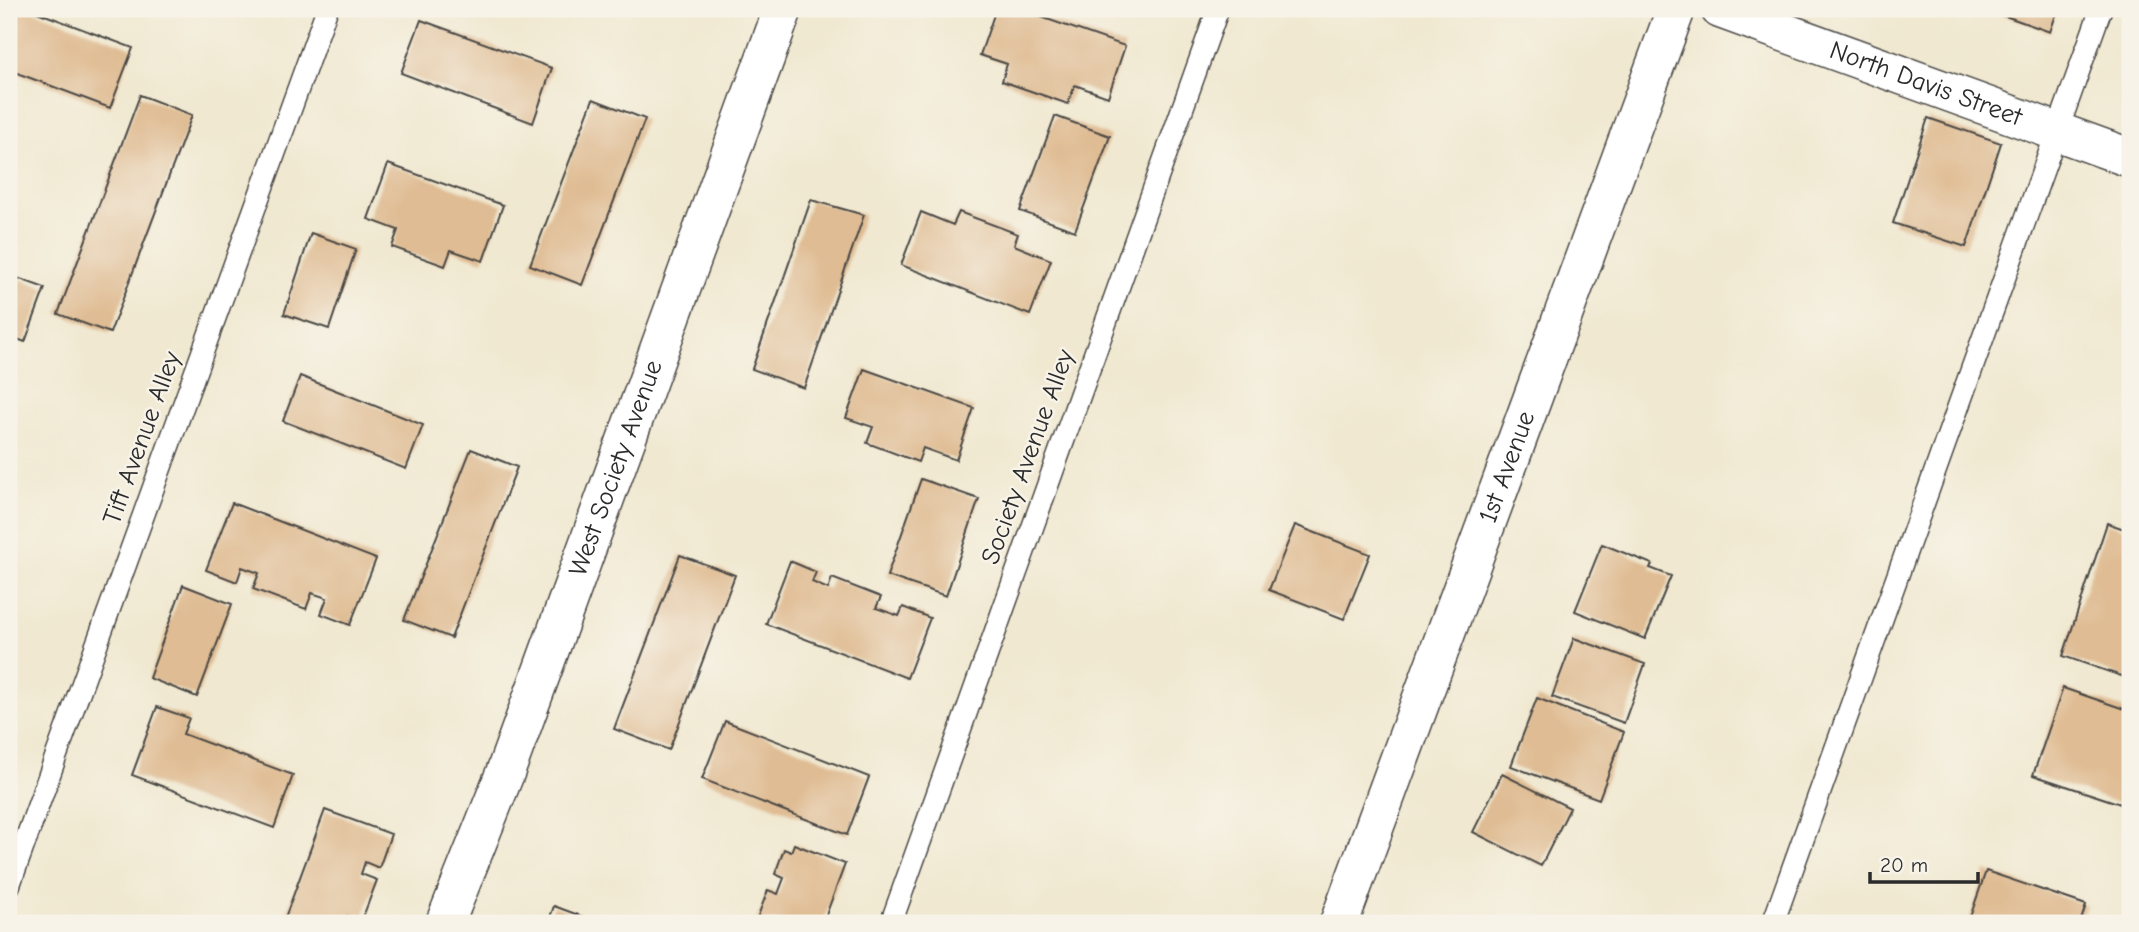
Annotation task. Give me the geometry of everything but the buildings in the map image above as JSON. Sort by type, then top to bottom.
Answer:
[{"type":"street","name":"West Society Avenue","points":[[445,923],[505,773],[783,9]]},
{"type":"street","name":"1st Avenue","points":[[1339,923],[1676,9]]},
{"type":"street","name":"North Davis Street","points":[[1720,9],[2130,158]]},
{"type":"lane","name":"Tift Avenue Alley","points":[[9,886],[327,9]]},
{"type":"lane","name":"Society Avenue Alley","points":[[891,923],[1218,9]]},
{"type":"lane","points":[[1773,923],[2101,9]]}]
